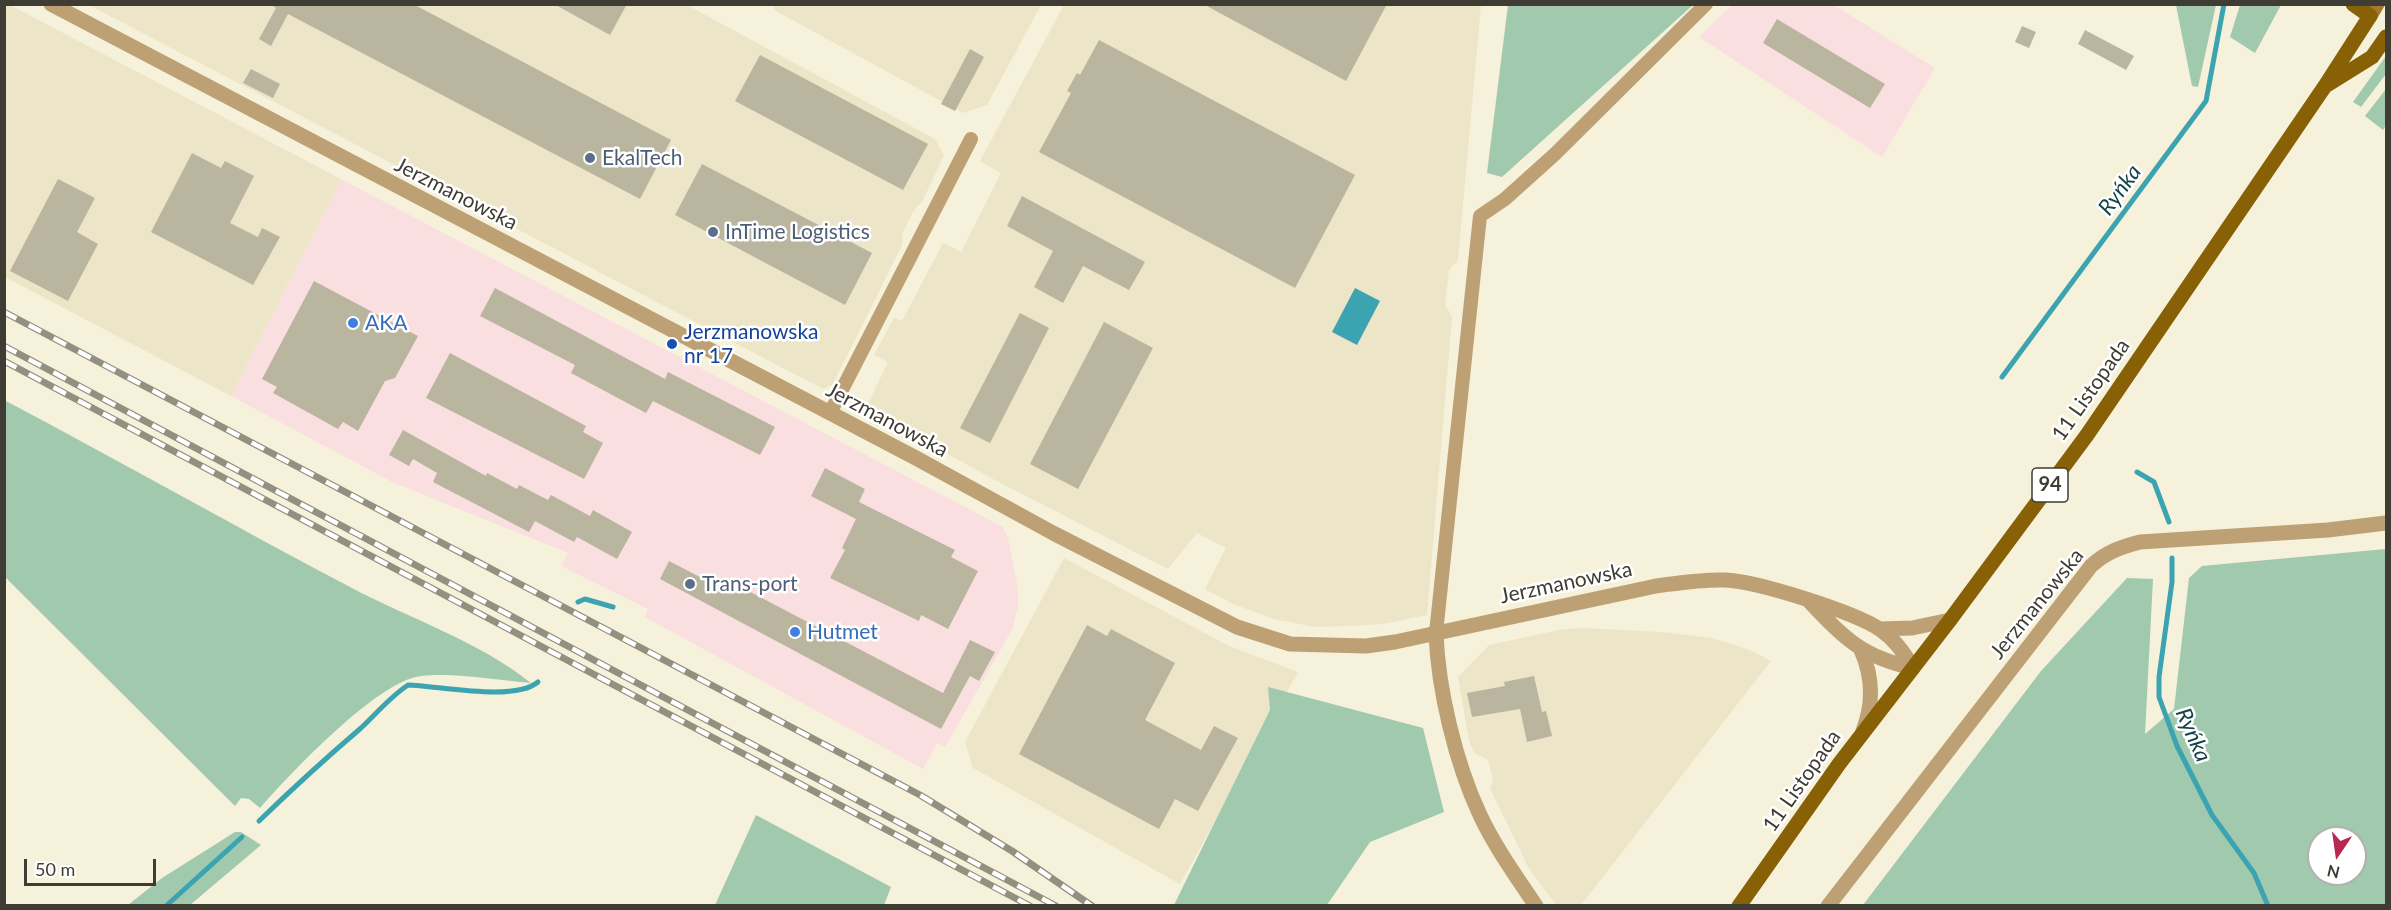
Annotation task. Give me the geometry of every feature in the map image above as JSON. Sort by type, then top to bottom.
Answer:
[{"type":"main road","name":"94","points":[[2353,4],[2373,10]]},
{"type":"main road","name":"11 Listopada","points":[[1739,906],[1863,732],[1950,620],[2093,425],[2325,86],[2373,10]]},
{"type":"main road","points":[[2325,86],[2372,57],[2386,37]]},
{"type":"street","name":"Jerzmanowska","points":[[51,4],[830,413],[1053,533],[1237,627],[1290,644],[1366,646],[1624,592],[1697,580],[1727,580],[1749,584],[1845,613],[1880,629],[1902,651],[1913,668]]},
{"type":"street","points":[[1536,906],[1503,857],[1468,787],[1449,721],[1437,651],[1436,633],[1480,216],[1505,199],[1555,154],[1706,4]]},
{"type":"street","points":[[830,413],[970,140]]},
{"type":"street","name":"Jerzmanowska","points":[[1828,906],[2091,566],[2102,556],[2117,548],[2140,542],[2328,530],[2386,523]]},
{"type":"street","points":[[1810,602],[1835,629],[1861,650],[1883,660],[1913,668]]},
{"type":"street","name":"Jerzmanowska","points":[[1880,629],[1912,628],[1950,620]]},
{"type":"street","points":[[1861,650],[1868,668],[1872,691],[1868,718],[1863,732]]},
{"type":"shaded area","points":[[4,5],[10,5],[341,179],[231,396],[5,277]]},
{"type":"shaded area","points":[[89,5],[687,5],[935,139],[944,155],[922,202],[914,210],[903,232],[902,245],[832,385],[823,389]]},
{"type":"shaded area","points":[[774,5],[1041,5],[987,105],[963,113],[774,10]]},
{"type":"shaded area","points":[[1064,5],[1481,5],[1458,260],[1449,270],[1445,304],[1452,317],[1427,615],[1383,624],[1315,627],[1274,619],[1233,604],[1205,589],[1226,548],[1197,533],[1168,569],[991,478],[937,448],[938,446],[866,408],[888,362],[874,355],[894,318],[902,321],[943,243],[961,252],[1001,173],[980,161]]},
{"type":"shaded area","points":[[1732,5],[1834,5],[1935,68],[1882,157],[1699,37]]},
{"type":"shaded area","points":[[341,179],[1003,527],[1008,539],[1018,589],[1018,606],[1012,630],[945,747],[937,743],[923,769],[645,617],[648,609],[561,566],[568,553],[392,482],[231,396]]},
{"type":"shaded area","points":[[1064,558],[1229,646],[1298,672],[1180,884],[973,768],[965,742]]},
{"type":"shaded area","points":[[1564,629],[1661,632],[1712,638],[1747,649],[1771,661],[1581,905],[1556,905],[1528,867],[1490,788],[1493,780],[1488,760],[1474,753],[1469,741],[1458,677],[1489,645]]},
{"type":"green space","points":[[1508,4],[1693,5],[1502,177],[1487,173]]},
{"type":"green space","points":[[2176,5],[2216,5],[2198,87],[2192,86]]},
{"type":"green space","points":[[2240,5],[2281,5],[2255,53],[2230,37]]},
{"type":"green space","points":[[2386,56],[2386,74],[2361,107],[2353,102]]},
{"type":"green space","points":[[2386,89],[2386,125],[2383,130],[2365,116]]},
{"type":"green space","points":[[4,400],[350,587],[466,642],[531,683],[447,675],[421,676],[403,682],[382,694],[335,731],[260,808],[249,799],[241,798],[235,806],[5,577]]},
{"type":"green space","points":[[2386,549],[2386,905],[1863,905],[2041,671],[2127,578],[2153,579],[2145,734],[2174,709],[2189,578],[2202,566]]},
{"type":"green space","points":[[1268,687],[1423,728],[1444,812],[1370,842],[1327,905],[1174,905],[1270,710]]},
{"type":"green space","points":[[756,815],[891,887],[884,905],[715,905]]},
{"type":"green space","points":[[235,832],[241,832],[261,845],[190,905],[128,905],[162,878]]},
{"type":"water","points":[[1355,288],[1380,301],[1357,345],[1332,332]]},
{"type":"building","points":[[270,4],[413,4],[671,140],[640,199],[288,14],[271,46],[259,39],[276,8]]},
{"type":"building","points":[[554,4],[627,4],[610,35]]},
{"type":"building","points":[[1203,4],[1387,4],[1346,81]]},
{"type":"building","points":[[1777,19],[1885,84],[1870,108],[1763,43]]},
{"type":"building","points":[[2022,26],[2036,32],[2029,48],[2015,42]]},
{"type":"building","points":[[2085,30],[2134,56],[2126,70],[2078,44]]},
{"type":"building","points":[[1099,40],[1355,175],[1295,288],[1039,152],[1071,93],[1067,91],[1077,73],[1080,75]]},
{"type":"building","points":[[970,49],[984,57],[955,111],[941,104]]},
{"type":"building","points":[[760,55],[928,144],[903,190],[735,101]]},
{"type":"building","points":[[251,69],[280,84],[273,98],[243,83]]},
{"type":"building","points":[[192,153],[221,168],[225,161],[254,176],[230,223],[258,237],[262,228],[280,237],[253,285],[151,232]]},
{"type":"building","points":[[702,164],[872,253],[845,305],[675,215]]},
{"type":"building","points":[[58,179],[95,198],[77,232],[98,244],[68,301],[10,271]]},
{"type":"building","points":[[1022,196],[1145,262],[1129,290],[1083,266],[1063,303],[1034,287],[1053,251],[1007,226]]},
{"type":"building","points":[[314,281],[418,336],[395,378],[385,381],[358,431],[343,422],[338,429],[273,393],[277,387],[262,379]]},
{"type":"building","points":[[495,288],[665,379],[668,372],[775,427],[760,455],[653,401],[646,413],[571,373],[575,365],[480,316]]},
{"type":"building","points":[[1020,313],[1049,328],[990,443],[960,428]]},
{"type":"building","points":[[1104,322],[1153,348],[1078,489],[1030,464]]},
{"type":"building","points":[[450,353],[586,426],[583,432],[603,443],[584,479],[426,398]]},
{"type":"building","points":[[403,430],[486,476],[487,473],[517,489],[519,485],[548,500],[551,495],[590,516],[593,510],[632,532],[617,559],[577,537],[574,542],[535,521],[529,532],[433,482],[437,473],[413,459],[409,466],[389,455]]},
{"type":"building","points":[[825,468],[865,489],[859,502],[955,550],[951,557],[978,571],[948,629],[921,615],[919,621],[830,578],[845,550],[842,548],[856,519],[811,496]]},
{"type":"building","points":[[669,561],[729,592],[731,589],[735,592],[739,586],[943,693],[970,640],[995,652],[979,681],[970,676],[941,729],[660,579]]},
{"type":"building","points":[[1087,625],[1107,636],[1111,629],[1175,663],[1145,720],[1201,750],[1214,726],[1238,738],[1198,811],[1175,799],[1159,829],[1019,754]]},
{"type":"building","points":[[1534,676],[1542,712],[1546,711],[1552,736],[1527,742],[1520,709],[1472,717],[1467,693],[1505,686],[1504,682]]},
{"type":"waterway","name":"Ryńka","points":[[2002,377],[2206,101],[2224,4]]},
{"type":"waterway","name":"Ryńka","points":[[2137,472],[2154,482],[2169,522]]},
{"type":"waterway","name":"Ryńka","points":[[2172,558],[2172,582],[2159,677],[2159,697],[2177,746],[2212,815],[2254,873],[2268,906]]},
{"type":"waterway","points":[[578,602],[585,599],[613,607]]},
{"type":"waterway","points":[[259,821],[408,685],[495,692],[527,688],[538,682]]},
{"type":"waterway","points":[[166,906],[242,837]]},
{"type":"railway","points":[[4,312],[920,795],[1012,851],[1092,906]]},
{"type":"railway","points":[[4,346],[1056,906]]},
{"type":"railway","points":[[4,361],[1030,906]]},
{"type":"place","name":"EkalTech","points":[[590,158]]},
{"type":"place","name":"InTime Logistics","points":[[713,232]]},
{"type":"place","name":"AKA","points":[[353,323]]},
{"type":"place","name":"Jerzmanowska nr 17","points":[[672,344]]},
{"type":"place","name":"Trans-port","points":[[690,584]]},
{"type":"place","name":"Hutmet","points":[[795,632]]}]
